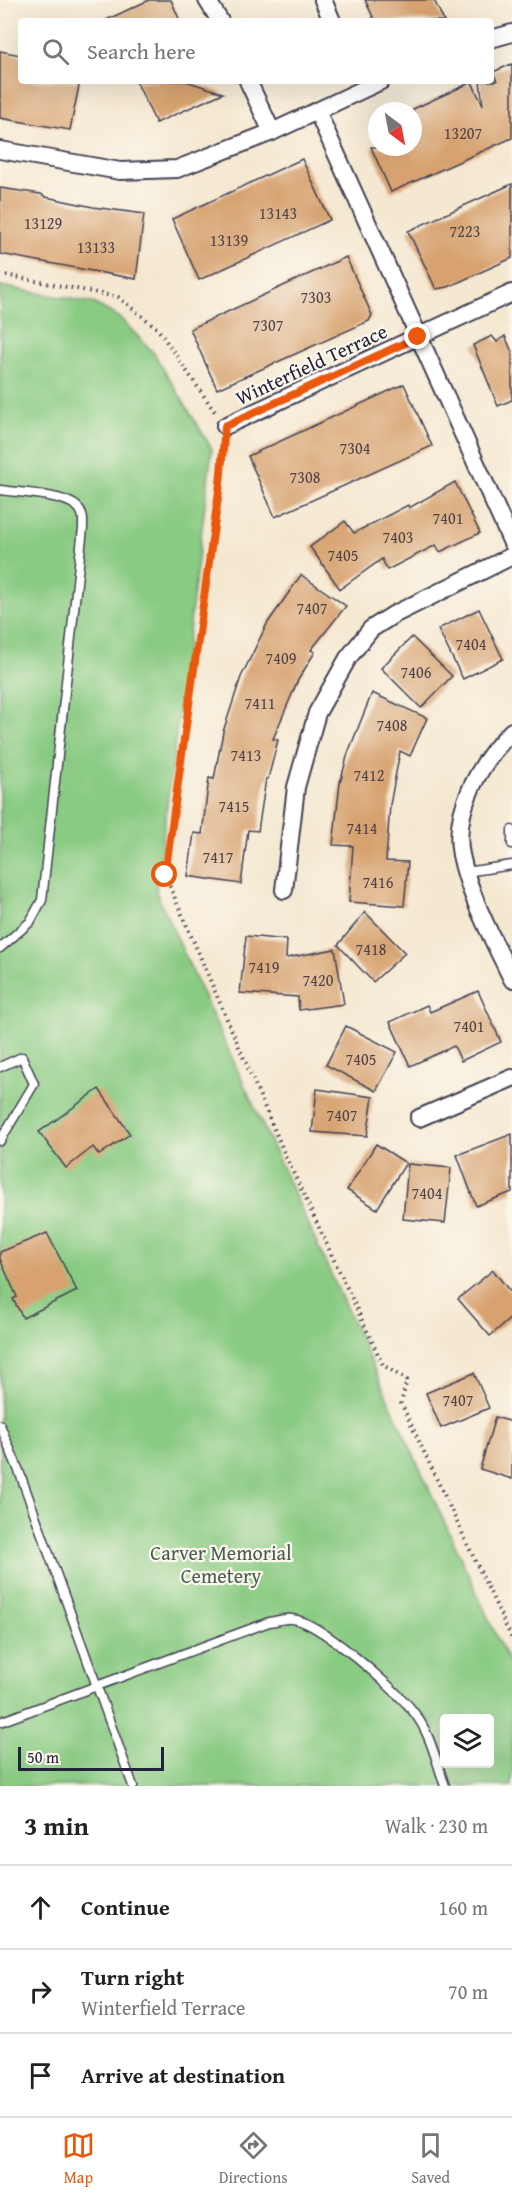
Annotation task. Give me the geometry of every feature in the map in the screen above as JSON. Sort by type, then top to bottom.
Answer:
[{"type":"street","points":[[207,0],[218,18]]},
{"type":"street","points":[[323,0],[331,18]]},
{"type":"street","points":[[494,38],[512,33]]},
{"type":"street","points":[[249,84],[272,132]]},
{"type":"street","points":[[0,150],[120,171],[177,169],[272,132],[316,111],[360,85]]},
{"type":"street","points":[[316,111],[512,543]]},
{"type":"street","name":"Winterfield Terrace","points":[[225,426],[512,293]]},
{"type":"street","points":[[284,890],[299,777],[317,713],[348,658],[372,629],[393,615],[512,556]]},
{"type":"street","points":[[512,731],[492,753],[472,784],[460,835],[461,852],[474,898],[512,979]]},
{"type":"street","points":[[419,1118],[512,1078]]},
{"type":"lane","points":[[0,490],[53,497],[75,503],[82,512],[83,528],[42,900],[30,922],[0,948]]},
{"type":"lane","points":[[512,830],[512,844]]},
{"type":"lane","points":[[466,872],[512,865]]},
{"type":"lane","points":[[0,1067],[22,1057],[34,1084],[0,1140]]},
{"type":"lane","points":[[0,1425],[133,1786]]},
{"type":"lane","points":[[0,1722],[269,1622],[292,1619],[309,1624],[364,1664],[413,1711],[427,1734],[445,1786]]},
{"type":"path","points":[[0,274],[118,297],[157,328],[225,426],[220,484],[165,875],[287,1159],[383,1365],[407,1380],[401,1402],[512,1639]]},
{"type":"green space","name":"Carver Memorial Cemetery","points":[[0,286],[93,303],[119,317],[153,352],[212,449],[156,892],[512,1670],[512,1786],[0,1786]]},
{"type":"building","points":[[149,0],[171,0],[179,18],[110,18]]},
{"type":"building","points":[[365,0],[434,0],[443,18],[374,18]]},
{"type":"building","points":[[0,51],[18,54],[18,84],[79,84],[70,130],[0,118]]},
{"type":"building","points":[[512,64],[512,138],[391,192],[375,156],[422,156],[422,105],[468,84],[473,84],[483,106],[480,84],[494,84],[494,81],[497,81],[494,72]]},
{"type":"building","points":[[137,84],[195,84],[223,93],[156,123]]},
{"type":"building","points":[[302,159],[330,220],[199,280],[172,219]]},
{"type":"building","points":[[512,184],[512,258],[448,287],[436,289],[408,231]]},
{"type":"building","points":[[0,188],[41,194],[93,207],[144,214],[136,279],[0,254]]},
{"type":"building","points":[[346,257],[372,315],[369,321],[217,389],[190,329]]},
{"type":"building","points":[[492,336],[497,342],[505,336],[512,352],[512,400],[498,406],[473,345]]},
{"type":"building","points":[[404,384],[432,446],[275,517],[248,456]]},
{"type":"building","points":[[455,482],[480,533],[440,552],[436,545],[387,570],[382,559],[340,589],[310,547],[345,521],[354,533],[408,505],[409,508]]},
{"type":"building","points":[[301,575],[346,606],[311,650],[315,652],[298,680],[273,739],[278,740],[268,779],[266,779],[258,831],[248,830],[241,884],[188,876],[194,833],[202,834],[209,778],[214,779],[223,732],[241,677],[267,624]]},
{"type":"building","points":[[479,609],[503,659],[463,679],[438,629]]},
{"type":"building","points":[[412,637],[452,676],[421,708],[381,668]]},
{"type":"building","points":[[372,693],[427,718],[410,756],[400,751],[390,805],[386,861],[408,862],[404,906],[349,902],[353,846],[333,845],[340,783],[348,753]]},
{"type":"building","points":[[365,912],[405,953],[373,982],[338,945]]},
{"type":"building","points":[[246,936],[287,940],[286,958],[335,949],[344,1004],[299,1010],[298,997],[240,993]]},
{"type":"building","points":[[478,991],[501,1042],[461,1061],[454,1046],[410,1066],[390,1022],[427,1005],[430,1012]]},
{"type":"building","points":[[346,1026],[397,1052],[376,1091],[326,1065]]},
{"type":"building","points":[[99,1089],[130,1134],[99,1155],[93,1147],[66,1168],[39,1132]]},
{"type":"building","points":[[317,1089],[373,1097],[367,1136],[312,1132]]},
{"type":"building","points":[[512,1134],[512,1192],[476,1206],[457,1155]]},
{"type":"building","points":[[376,1144],[406,1163],[377,1209],[347,1190]]},
{"type":"building","points":[[408,1164],[451,1168],[445,1223],[403,1219]]},
{"type":"building","points":[[47,1233],[77,1291],[23,1318],[13,1299],[17,1297],[0,1259],[0,1252]]},
{"type":"building","points":[[493,1270],[512,1294],[512,1317],[490,1336],[458,1299]]},
{"type":"building","points":[[474,1373],[489,1408],[441,1428],[426,1393]]},
{"type":"building","points":[[495,1417],[512,1422],[512,1479],[480,1469]]},
{"type":"route","points":[[165,875],[220,484],[225,426],[418,337]]}]
